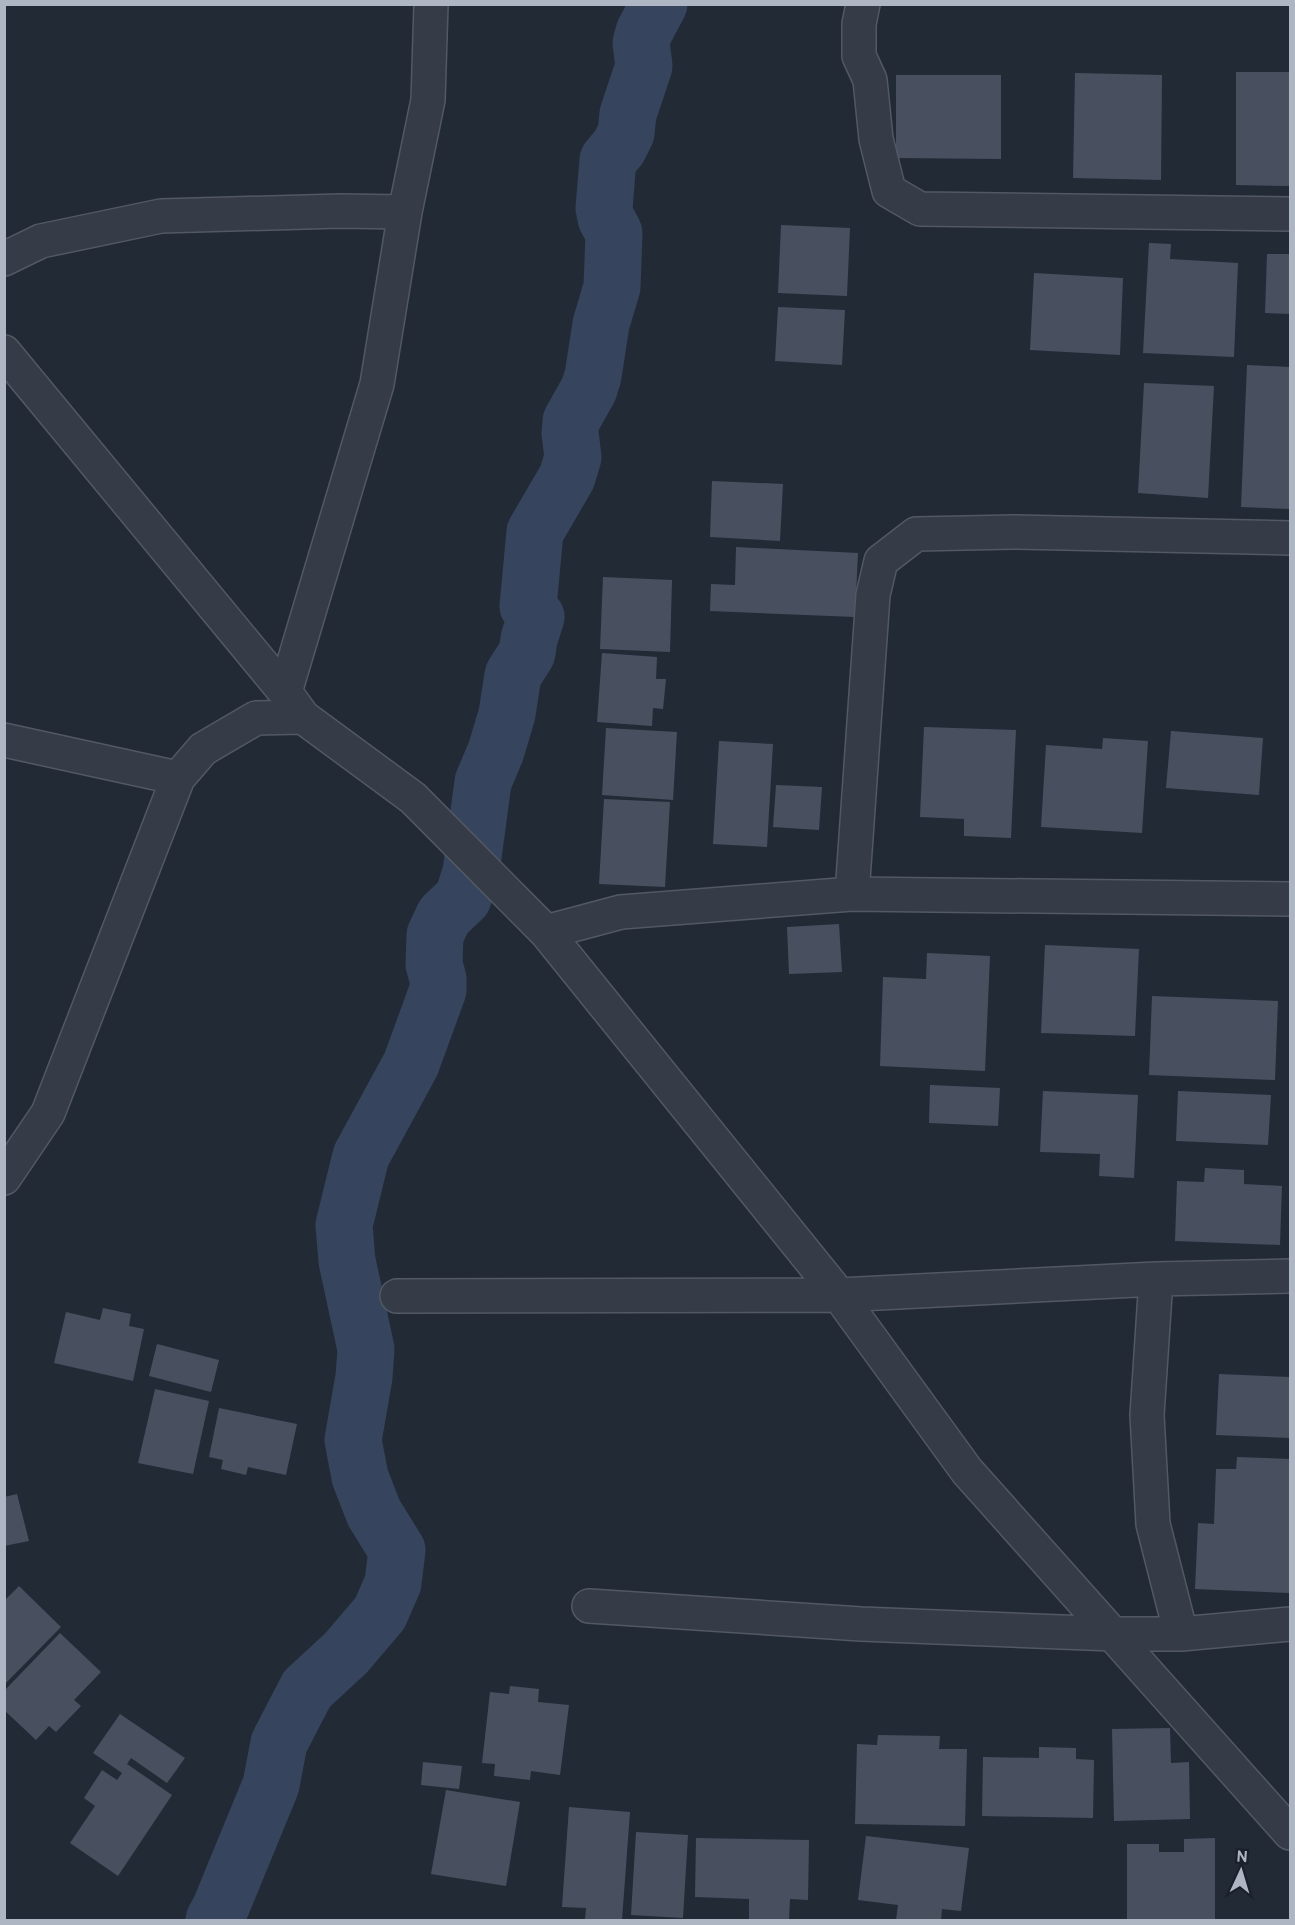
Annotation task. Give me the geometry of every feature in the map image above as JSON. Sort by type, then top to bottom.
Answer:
[{"type":"street","points":[[294,705],[376,384],[405,212],[428,100],[431,4]]},
{"type":"street","points":[[863,4],[859,24],[859,56],[870,80],[876,139],[889,191],[920,209],[1290,214]]},
{"type":"street","points":[[4,259],[41,241],[161,216],[340,211],[405,212]]},
{"type":"street","points":[[4,352],[294,705],[413,798],[546,932],[839,1295],[967,1471],[1290,1833]]},
{"type":"street","points":[[852,894],[873,595],[881,561],[916,534],[1014,532],[1290,538]]},
{"type":"street","points":[[4,1178],[48,1113],[178,778],[202,749],[256,718],[294,705]]},
{"type":"street","points":[[4,740],[178,778]]},
{"type":"street","points":[[546,932],[621,912],[852,894],[1290,899]]},
{"type":"street","points":[[397,1296],[839,1295],[1156,1279],[1290,1276]]},
{"type":"street","points":[[1156,1279],[1147,1415],[1153,1524],[1181,1634]]},
{"type":"street","points":[[589,1606],[861,1624],[1113,1634],[1181,1634],[1290,1624]]},
{"type":"building","points":[[1236,72],[1290,72],[1290,186],[1236,185]]},
{"type":"building","points":[[1075,73],[1162,75],[1161,180],[1073,178]]},
{"type":"building","points":[[896,75],[1001,75],[1001,159],[896,158]]},
{"type":"building","points":[[781,225],[850,228],[847,296],[778,293]]},
{"type":"building","points":[[1149,243],[1171,244],[1170,259],[1238,263],[1234,357],[1143,353]]},
{"type":"building","points":[[1267,254],[1290,254],[1290,314],[1265,313]]},
{"type":"building","points":[[1034,273],[1123,278],[1120,355],[1030,350]]},
{"type":"building","points":[[778,307],[845,310],[842,365],[775,361]]},
{"type":"building","points":[[1247,365],[1290,367],[1290,509],[1241,507]]},
{"type":"building","points":[[1144,383],[1214,386],[1208,498],[1138,493]]},
{"type":"building","points":[[712,481],[783,484],[780,541],[710,537]]},
{"type":"building","points":[[736,547],[858,553],[855,617],[710,611],[711,584],[735,585]]},
{"type":"building","points":[[603,577],[672,580],[670,652],[600,649]]},
{"type":"building","points":[[602,653],[657,657],[656,679],[666,679],[663,709],[653,708],[652,726],[597,722]]},
{"type":"building","points":[[924,727],[1016,730],[1011,838],[964,836],[964,819],[920,817]]},
{"type":"building","points":[[606,728],[677,732],[673,800],[602,795]]},
{"type":"building","points":[[1171,731],[1263,738],[1259,795],[1166,788]]},
{"type":"building","points":[[1103,738],[1148,741],[1142,833],[1041,827],[1046,745],[1102,749]]},
{"type":"building","points":[[719,741],[773,744],[767,847],[713,844]]},
{"type":"building","points":[[776,785],[822,787],[819,830],[773,827]]},
{"type":"building","points":[[604,799],[670,802],[665,887],[599,884]]},
{"type":"building","points":[[839,924],[842,972],[789,974],[787,927]]},
{"type":"building","points":[[1045,945],[1139,949],[1135,1036],[1041,1033]]},
{"type":"building","points":[[927,953],[990,956],[985,1071],[880,1066],[883,977],[926,979]]},
{"type":"building","points":[[1152,996],[1278,1001],[1275,1080],[1149,1075]]},
{"type":"building","points":[[930,1085],[1000,1088],[998,1126],[929,1123]]},
{"type":"building","points":[[1043,1091],[1138,1095],[1134,1178],[1099,1176],[1100,1154],[1040,1152]]},
{"type":"building","points":[[1178,1091],[1271,1095],[1268,1145],[1176,1141]]},
{"type":"building","points":[[1205,1168],[1244,1170],[1244,1184],[1282,1186],[1280,1245],[1175,1241],[1177,1181],[1204,1182]]},
{"type":"building","points":[[103,1308],[131,1314],[129,1326],[144,1329],[133,1381],[54,1363],[66,1312],[100,1320]]},
{"type":"building","points":[[157,1344],[219,1360],[211,1392],[149,1376]]},
{"type":"building","points":[[1219,1374],[1290,1377],[1290,1438],[1216,1435]]},
{"type":"building","points":[[155,1389],[209,1401],[193,1474],[138,1463]]},
{"type":"building","points":[[219,1408],[297,1424],[286,1475],[248,1467],[246,1475],[221,1469],[223,1460],[209,1457]]},
{"type":"building","points":[[1237,1457],[1290,1459],[1290,1593],[1195,1589],[1198,1523],[1214,1524],[1216,1469],[1236,1469]]},
{"type":"building","points":[[17,1494],[29,1541],[4,1546],[4,1497]]},
{"type":"building","points":[[19,1586],[61,1627],[4,1685],[4,1601]]},
{"type":"building","points":[[60,1633],[101,1672],[74,1700],[81,1706],[56,1732],[49,1726],[36,1740],[4,1710],[4,1691]]},
{"type":"building","points":[[510,1686],[539,1689],[538,1702],[569,1705],[560,1775],[531,1771],[530,1780],[494,1776],[495,1764],[482,1763],[490,1692],[509,1694]]},
{"type":"building","points":[[120,1714],[185,1758],[167,1783],[131,1758],[127,1764],[172,1795],[118,1876],[70,1843],[95,1806],[84,1798],[102,1770],[117,1780],[122,1773],[93,1753]]},
{"type":"building","points":[[1170,1728],[1171,1763],[1189,1762],[1190,1819],[1114,1821],[1112,1729]]},
{"type":"building","points":[[878,1735],[940,1736],[939,1749],[967,1749],[965,1826],[855,1824],[857,1744],[877,1745]]},
{"type":"building","points":[[1039,1747],[1076,1748],[1076,1759],[1094,1760],[1093,1818],[982,1816],[983,1757],[1039,1758]]},
{"type":"building","points":[[423,1762],[462,1766],[459,1789],[421,1785]]},
{"type":"building","points":[[446,1790],[520,1802],[506,1886],[431,1874]]},
{"type":"building","points":[[569,1807],[630,1812],[622,1920],[585,1920],[586,1908],[562,1907]]},
{"type":"building","points":[[636,1832],[688,1835],[683,1918],[631,1915]]},
{"type":"building","points":[[866,1836],[969,1848],[961,1911],[942,1909],[941,1920],[896,1920],[898,1905],[858,1900]]},
{"type":"building","points":[[696,1838],[809,1840],[808,1900],[790,1899],[789,1920],[749,1920],[749,1899],[695,1897]]},
{"type":"building","points":[[1215,1838],[1215,1920],[1127,1920],[1127,1844],[1159,1844],[1159,1852],[1184,1852],[1184,1839]]},
{"type":"waterway","points":[[214,1920],[271,1785],[279,1743],[307,1689],[346,1653],[380,1613],[393,1583],[397,1550],[374,1513],[360,1477],[353,1440],[364,1377],[366,1349],[347,1261],[344,1225],[361,1156],[411,1064],[438,990],[434,964],[435,935],[444,916],[463,898],[471,872],[483,782],[496,751],[507,714],[513,675],[527,653],[536,617],[528,606],[535,532],[567,477],[573,457],[571,421],[589,389],[593,376],[601,324],[612,287],[614,233],[606,218],[604,208],[608,160],[619,147],[626,133],[628,114],[644,66],[641,43],[644,32],[659,4]]}]
